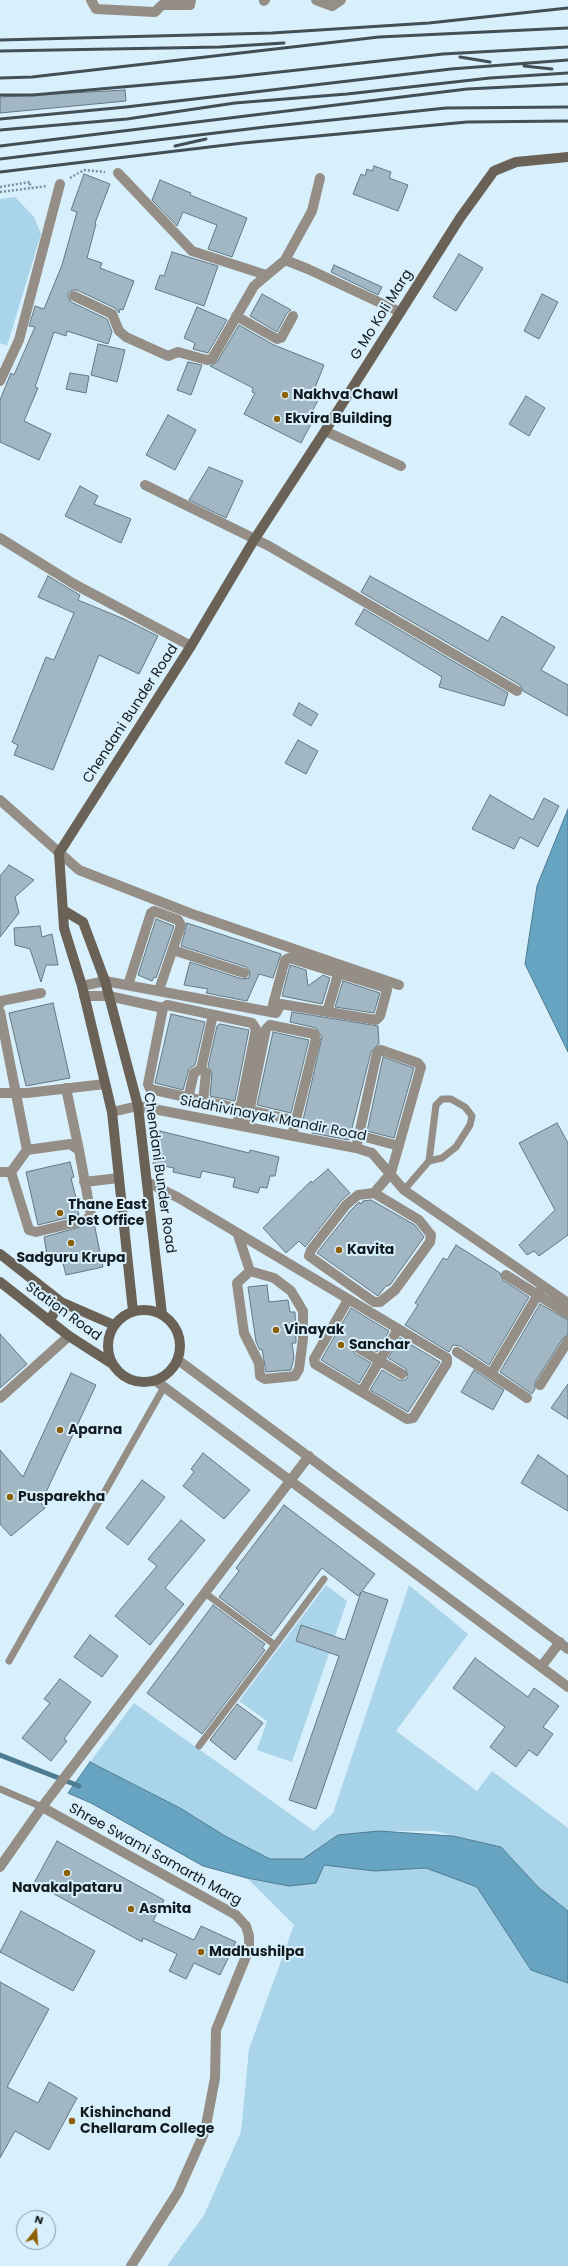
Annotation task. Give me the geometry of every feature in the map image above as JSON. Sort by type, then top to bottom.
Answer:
[{"type":"main road","name":"G Mo Koli Marg","points":[[254,540],[460,218],[494,171],[516,162],[568,157]]},
{"type":"main road","name":"Chendani Bunder Road","points":[[58,853],[191,646],[254,540]]},
{"type":"main road","points":[[58,853],[64,910],[64,928],[82,986],[112,1112],[133,1311]]},
{"type":"main road","name":"Chendani Bunder Road","points":[[64,910],[82,922],[105,981],[138,1106],[162,1314]]},
{"type":"main road","name":"Station Road","points":[[0,1254],[61,1302],[114,1326]]},
{"type":"main road","name":"Station Road","points":[[0,1282],[69,1336],[111,1363]]},
{"type":"main road","points":[[49,1321],[61,1302]]},
{"type":"main road","points":[[148,1310],[162,1314],[175,1326],[181,1343],[178,1360],[170,1373],[160,1384],[143,1383],[131,1380],[120,1373],[111,1363],[108,1350],[108,1337],[114,1326],[122,1317],[133,1311],[148,1310]]},
{"type":"street","points":[[91,0],[96,9],[156,12],[162,5],[190,5],[191,0]]},
{"type":"street","points":[[316,0],[332,6],[341,0]]},
{"type":"street","points":[[118,173],[192,251],[266,275]]},
{"type":"street","points":[[239,317],[250,291],[266,275],[285,260],[312,211],[320,178]]},
{"type":"street","points":[[0,381],[19,340],[60,184]]},
{"type":"street","points":[[285,260],[308,268],[400,312]]},
{"type":"street","points":[[74,296],[112,314],[119,331],[126,337],[168,356],[178,352],[207,360],[212,359],[255,295]]},
{"type":"street","points":[[239,317],[277,339],[281,338],[293,316]]},
{"type":"street","points":[[325,431],[401,466]]},
{"type":"street","points":[[145,485],[254,540],[269,546],[517,691]]},
{"type":"street","points":[[0,538],[74,584],[191,646]]},
{"type":"street","points":[[0,800],[58,853],[80,870],[339,969],[363,977],[399,985]]},
{"type":"street","points":[[128,985],[152,913],[154,911],[178,920],[181,925],[159,990]]},
{"type":"street","points":[[192,914],[191,921],[271,947]]},
{"type":"street","points":[[173,950],[244,973]]},
{"type":"street","points":[[271,1012],[285,960],[289,958],[339,969]]},
{"type":"street","points":[[327,1012],[339,969]]},
{"type":"street","points":[[82,986],[105,981],[276,1013],[281,1004],[376,1020],[380,1016],[387,990],[363,977]]},
{"type":"street","points":[[0,1004],[1,1001],[42,993]]},
{"type":"street","points":[[84,996],[109,996],[163,1008],[167,1006],[252,1024],[256,1029],[242,1126]]},
{"type":"street","points":[[163,1008],[148,1084],[150,1089],[296,1122]]},
{"type":"street","points":[[0,1012],[17,1092],[27,1150],[11,1172]]},
{"type":"street","points":[[188,1098],[194,1074],[201,1069],[213,1015]]},
{"type":"street","points":[[245,1110],[266,1029],[270,1025],[314,1034],[316,1039],[292,1136]]},
{"type":"street","points":[[356,1148],[377,1053],[381,1050],[418,1063],[421,1067],[391,1173],[374,1193],[358,1195],[346,1205],[310,1250],[309,1256],[374,1302],[380,1302],[395,1290],[430,1242],[431,1235],[419,1220],[374,1193]]},
{"type":"street","points":[[201,1069],[206,1073],[203,1102]]},
{"type":"street","points":[[0,1093],[27,1093],[105,1084]]},
{"type":"street","points":[[11,1172],[29,1230],[36,1232],[86,1220],[90,1215],[79,1150],[66,1088]]},
{"type":"street","points":[[112,1112],[138,1106]]},
{"type":"street","name":"Siddhivinayak Mandir Road","points":[[138,1106],[356,1148],[372,1153],[391,1173],[404,1190],[541,1290],[568,1303]]},
{"type":"street","points":[[358,1135],[399,1146]]},
{"type":"street","points":[[27,1150],[70,1144],[79,1150]]},
{"type":"street","points":[[0,1172],[11,1172]]},
{"type":"street","points":[[84,1182],[119,1178]]},
{"type":"street","points":[[147,1182],[179,1198],[238,1235],[447,1358],[447,1363],[413,1418],[407,1419],[315,1364],[314,1359],[348,1300]]},
{"type":"street","points":[[238,1235],[250,1271]]},
{"type":"street","points":[[250,1271],[274,1278],[291,1291],[303,1311],[302,1347],[299,1369],[295,1376],[266,1380],[260,1376],[260,1363],[244,1333],[238,1283],[250,1271]]},
{"type":"street","points":[[506,1275],[541,1290],[568,1314]]},
{"type":"street","points":[[491,1374],[541,1290]]},
{"type":"street","points":[[362,1391],[398,1330]]},
{"type":"street","points":[[0,1398],[69,1336]]},
{"type":"street","points":[[540,1385],[568,1341]]},
{"type":"street","points":[[358,1348],[402,1374]]},
{"type":"street","points":[[456,1352],[527,1398]]},
{"type":"street","points":[[178,1360],[564,1645],[541,1667]]},
{"type":"street","points":[[160,1384],[568,1687]]},
{"type":"street","points":[[0,1867],[42,1807],[309,1456]]},
{"type":"street","name":"Shree Swami Samarth Marg","points":[[42,1807],[236,1915],[246,1926],[249,1936],[249,1949],[216,2030],[215,2078],[205,2131],[178,2192],[131,2266]]},
{"type":"lane","points":[[404,1190],[429,1161],[436,1105],[442,1099],[451,1099],[465,1107],[472,1116],[470,1125],[456,1147],[442,1158],[429,1161]]},
{"type":"lane","points":[[8,1661],[160,1384]]},
{"type":"lane","points":[[199,1746],[324,1579]]},
{"type":"lane","points":[[205,1593],[275,1645]]},
{"type":"lane","points":[[0,1789],[42,1807]]},
{"type":"path","points":[[0,192],[60,184],[84,170],[118,173]]},
{"type":"path","points":[[0,186],[30,182],[30,188]]},
{"type":"shaded area","points":[[15,197],[34,217],[41,234],[7,346],[0,343],[0,199]]},
{"type":"shaded area","points":[[568,809],[568,1052],[525,964],[537,886]]},
{"type":"shaded area","points":[[326,1585],[347,1601],[292,1762],[257,1750],[267,1721],[239,1701]]},
{"type":"shaded area","points":[[409,1585],[468,1634],[396,1731],[477,1791],[492,1771],[568,1828],[568,1911],[539,1888],[501,1847],[434,1831],[379,1831],[338,1835],[303,1859],[270,1859],[225,1836],[180,1808],[90,1762],[134,1703],[314,1831],[333,1813]]},
{"type":"shaded area","points":[[90,1762],[180,1808],[225,1836],[270,1859],[303,1859],[338,1835],[379,1831],[453,1836],[501,1847],[539,1888],[568,1911],[568,1983],[531,1970],[477,1887],[426,1868],[374,1871],[324,1865],[316,1883],[289,1886],[247,1878],[203,1866],[91,1803],[68,1793]]},
{"type":"shaded area","points":[[324,1865],[374,1871],[426,1868],[477,1887],[531,1970],[568,1983],[568,2266],[167,2266],[204,2215],[241,2132],[249,2049],[294,1925],[247,1878],[289,1886]]},
{"type":"building","points":[[125,90],[126,101],[0,113],[0,97]]},
{"type":"building","points":[[374,166],[391,172],[389,178],[408,185],[398,211],[353,194],[361,174],[365,176],[367,169],[372,171]]},
{"type":"building","points":[[84,174],[110,184],[95,223],[87,258],[102,263],[100,268],[134,281],[123,310],[120,309],[119,313],[115,308],[77,290],[73,290],[68,293],[68,297],[71,302],[107,319],[112,332],[108,344],[67,331],[66,336],[54,332],[35,387],[38,388],[24,421],[51,434],[39,460],[0,442],[0,400],[11,373],[14,375],[35,327],[29,326],[35,306],[44,309],[62,265],[77,212],[71,210]]},
{"type":"building","points":[[160,180],[191,193],[190,195],[247,218],[232,257],[208,249],[217,225],[183,212],[177,226],[152,200]]},
{"type":"building","points":[[172,252],[218,266],[204,306],[155,289],[160,275],[164,276]]},
{"type":"building","points":[[459,254],[483,268],[456,311],[433,297]]},
{"type":"building","points":[[334,265],[382,287],[378,295],[331,272]]},
{"type":"building","points":[[262,294],[291,310],[287,313],[277,332],[250,316]]},
{"type":"building","points":[[542,294],[558,302],[539,339],[524,331]]},
{"type":"building","points":[[197,307],[227,320],[208,353],[193,349],[195,343],[184,338]]},
{"type":"building","points":[[239,325],[274,345],[324,365],[312,395],[319,398],[307,422],[311,424],[301,443],[244,414],[255,393],[252,392],[253,388],[210,366],[217,362]]},
{"type":"building","points":[[98,344],[125,350],[117,382],[91,375]]},
{"type":"building","points":[[188,362],[202,365],[191,395],[177,390]]},
{"type":"building","points":[[70,373],[89,376],[86,393],[66,389]]},
{"type":"building","points":[[526,396],[545,408],[529,436],[509,424]]},
{"type":"building","points":[[168,415],[196,430],[175,470],[146,455]]},
{"type":"building","points":[[209,467],[243,481],[226,518],[189,500]]},
{"type":"building","points":[[80,486],[98,496],[94,504],[131,519],[121,543],[65,516]]},
{"type":"building","points":[[48,576],[80,595],[78,600],[124,619],[158,636],[139,674],[99,655],[53,770],[14,755],[18,745],[12,742],[46,657],[54,660],[74,613],[38,597]]},
{"type":"building","points":[[370,576],[488,641],[502,616],[555,647],[541,670],[568,685],[568,716],[523,691],[520,685],[361,592]]},
{"type":"building","points":[[364,609],[508,693],[504,706],[439,687],[442,677],[355,624]]},
{"type":"building","points":[[299,703],[318,714],[311,726],[293,715]]},
{"type":"building","points":[[298,740],[318,751],[306,774],[285,763]]},
{"type":"building","points":[[490,795],[533,820],[544,798],[559,806],[538,847],[520,837],[514,849],[472,829]]},
{"type":"building","points":[[9,865],[34,880],[15,897],[19,913],[0,937],[0,876]]},
{"type":"building","points":[[156,919],[174,926],[156,978],[154,977],[152,981],[138,975]]},
{"type":"building","points":[[187,923],[281,954],[273,978],[259,974],[247,1001],[206,993],[208,989],[184,985],[190,962],[242,979],[249,978],[250,972],[246,967],[181,946]]},
{"type":"building","points":[[40,926],[42,937],[52,934],[58,965],[46,965],[41,982],[30,949],[15,945],[14,928]]},
{"type":"building","points":[[290,965],[306,970],[308,986],[323,975],[330,978],[322,1004],[282,996]]},
{"type":"building","points":[[343,981],[380,993],[374,1013],[335,1007]]},
{"type":"building","points":[[53,1003],[70,1078],[26,1086],[9,1013]]},
{"type":"building","points":[[292,1012],[378,1026],[379,1044],[371,1052],[349,1140],[312,1133],[314,1123],[303,1120],[322,1037],[316,1028],[290,1022]]},
{"type":"building","points":[[171,1014],[205,1022],[195,1065],[189,1069],[183,1090],[155,1083]]},
{"type":"building","points":[[220,1024],[249,1030],[235,1101],[210,1096],[212,1073],[208,1066],[217,1026]]},
{"type":"building","points":[[273,1032],[309,1040],[291,1113],[257,1105]]},
{"type":"building","points":[[383,1057],[414,1068],[394,1138],[367,1131]]},
{"type":"building","points":[[557,1123],[568,1143],[568,1235],[539,1256],[534,1251],[527,1255],[519,1245],[555,1210],[519,1143]]},
{"type":"building","points":[[160,1131],[249,1153],[250,1150],[279,1157],[275,1176],[270,1176],[267,1188],[260,1187],[258,1193],[233,1187],[235,1178],[202,1171],[200,1178],[173,1172],[174,1168],[153,1164]]},
{"type":"building","points":[[70,1162],[74,1177],[71,1178],[76,1198],[74,1198],[79,1215],[38,1225],[26,1172]]},
{"type":"building","points":[[328,1169],[350,1193],[341,1201],[305,1247],[299,1241],[286,1253],[263,1228],[311,1181],[312,1183]]},
{"type":"building","name":"Kavita","points":[[371,1200],[415,1225],[424,1237],[390,1285],[386,1286],[378,1296],[317,1253],[359,1202],[361,1204],[363,1201]]},
{"type":"building","name":"Sadguru Krupa","points":[[94,1223],[103,1267],[66,1275],[60,1252],[47,1255],[44,1237]]},
{"type":"building","points":[[456,1245],[500,1273],[503,1280],[529,1297],[489,1365],[460,1346],[453,1345],[449,1352],[405,1325],[418,1305],[415,1303],[443,1258],[447,1260]]},
{"type":"building","name":"Vinayak","points":[[267,1285],[269,1302],[288,1300],[290,1312],[295,1312],[296,1343],[292,1343],[294,1357],[291,1370],[266,1372],[262,1349],[260,1350],[256,1342],[248,1287]]},
{"type":"building","points":[[540,1304],[568,1320],[568,1335],[563,1338],[535,1382],[535,1389],[532,1394],[500,1372]]},
{"type":"building","name":"Sanchar","points":[[351,1308],[389,1331],[377,1352],[358,1342],[352,1345],[354,1353],[371,1363],[359,1383],[321,1360]]},
{"type":"building","points":[[0,1334],[27,1364],[0,1388]]},
{"type":"building","points":[[400,1338],[440,1362],[408,1412],[370,1390],[382,1370],[399,1380],[405,1380],[408,1377],[406,1369],[388,1358]]},
{"type":"building","points":[[474,1370],[504,1390],[493,1410],[461,1392]]},
{"type":"building","points":[[71,1373],[96,1385],[41,1503],[45,1508],[11,1536],[0,1524],[0,1450],[23,1477]]},
{"type":"building","points":[[568,1384],[568,1419],[551,1408]]},
{"type":"building","points":[[203,1453],[250,1490],[224,1519],[183,1486],[194,1472],[191,1469]]},
{"type":"building","points":[[538,1455],[568,1476],[568,1511],[521,1483]]},
{"type":"building","points":[[142,1480],[165,1497],[128,1545],[106,1528]]},
{"type":"building","points":[[284,1505],[375,1574],[362,1591],[388,1600],[316,1809],[289,1800],[339,1656],[296,1641],[301,1625],[345,1640],[361,1592],[358,1596],[322,1568],[271,1636],[219,1597],[239,1571],[236,1568]]},
{"type":"building","points":[[181,1520],[205,1540],[165,1588],[184,1604],[150,1645],[115,1616],[157,1566],[148,1559]]},
{"type":"building","points":[[213,1605],[265,1644],[262,1648],[265,1650],[202,1734],[147,1693]]},
{"type":"building","points":[[90,1635],[118,1656],[102,1677],[74,1657]]},
{"type":"building","points":[[475,1658],[528,1697],[534,1688],[559,1706],[543,1727],[553,1734],[537,1756],[529,1750],[516,1767],[490,1747],[505,1727],[453,1688]]},
{"type":"building","points":[[60,1679],[91,1702],[64,1739],[67,1741],[51,1761],[22,1738],[50,1703],[44,1699]]},
{"type":"building","points":[[237,1704],[263,1723],[235,1760],[210,1740]]},
{"type":"building","points":[[57,1841],[164,1900],[153,1921],[194,1940],[201,1926],[236,1942],[220,1975],[194,1963],[186,1979],[169,1971],[177,1954],[143,1938],[142,1942],[34,1883]]},
{"type":"building","points":[[21,1911],[95,1951],[73,1991],[0,1952]]},
{"type":"building","points":[[0,1982],[49,2009],[7,2087],[38,2103],[49,2082],[77,2098],[49,2150],[15,2131],[0,2158]]},
{"type":"waterway","points":[[0,1755],[79,1786]]},
{"type":"railway","points":[[0,40],[272,33],[429,23],[568,8]]},
{"type":"railway","points":[[0,78],[32,77],[379,37],[568,28]]},
{"type":"railway","points":[[0,51],[220,47],[284,43]]},
{"type":"railway","points":[[0,95],[33,95],[234,77],[443,54],[568,47]]},
{"type":"railway","points":[[460,57],[490,62]]},
{"type":"railway","points":[[0,119],[126,107],[451,69],[568,60]]},
{"type":"railway","points":[[524,66],[552,69]]},
{"type":"railway","points":[[0,130],[127,119],[235,103],[347,94],[490,78],[568,73]]},
{"type":"railway","points":[[0,146],[467,89],[568,84]]},
{"type":"railway","points":[[0,159],[265,127],[446,108],[568,107]]},
{"type":"railway","points":[[0,172],[243,143],[467,122],[568,121]]},
{"type":"railway","points":[[175,146],[206,139]]},
{"type":"place","name":"Nakhva Chawl","points":[[285,395]]},
{"type":"place","name":"Ekvira Building","points":[[277,419]]},
{"type":"place","name":"Thane East Post Office","points":[[60,1213]]},
{"type":"place","name":"Sadguru Krupa","points":[[71,1243]]},
{"type":"place","name":"Kavita","points":[[339,1250]]},
{"type":"place","name":"Vinayak","points":[[276,1330]]},
{"type":"place","name":"Sanchar","points":[[341,1345]]},
{"type":"place","name":"Aparna","points":[[60,1430]]},
{"type":"place","name":"Pusparekha","points":[[10,1497]]},
{"type":"place","name":"Navakalpataru","points":[[67,1873]]},
{"type":"place","name":"Asmita","points":[[131,1909]]},
{"type":"place","name":"Madhushilpa","points":[[201,1952]]},
{"type":"place","name":"Kishinchand Chellaram College","points":[[72,2121]]}]
